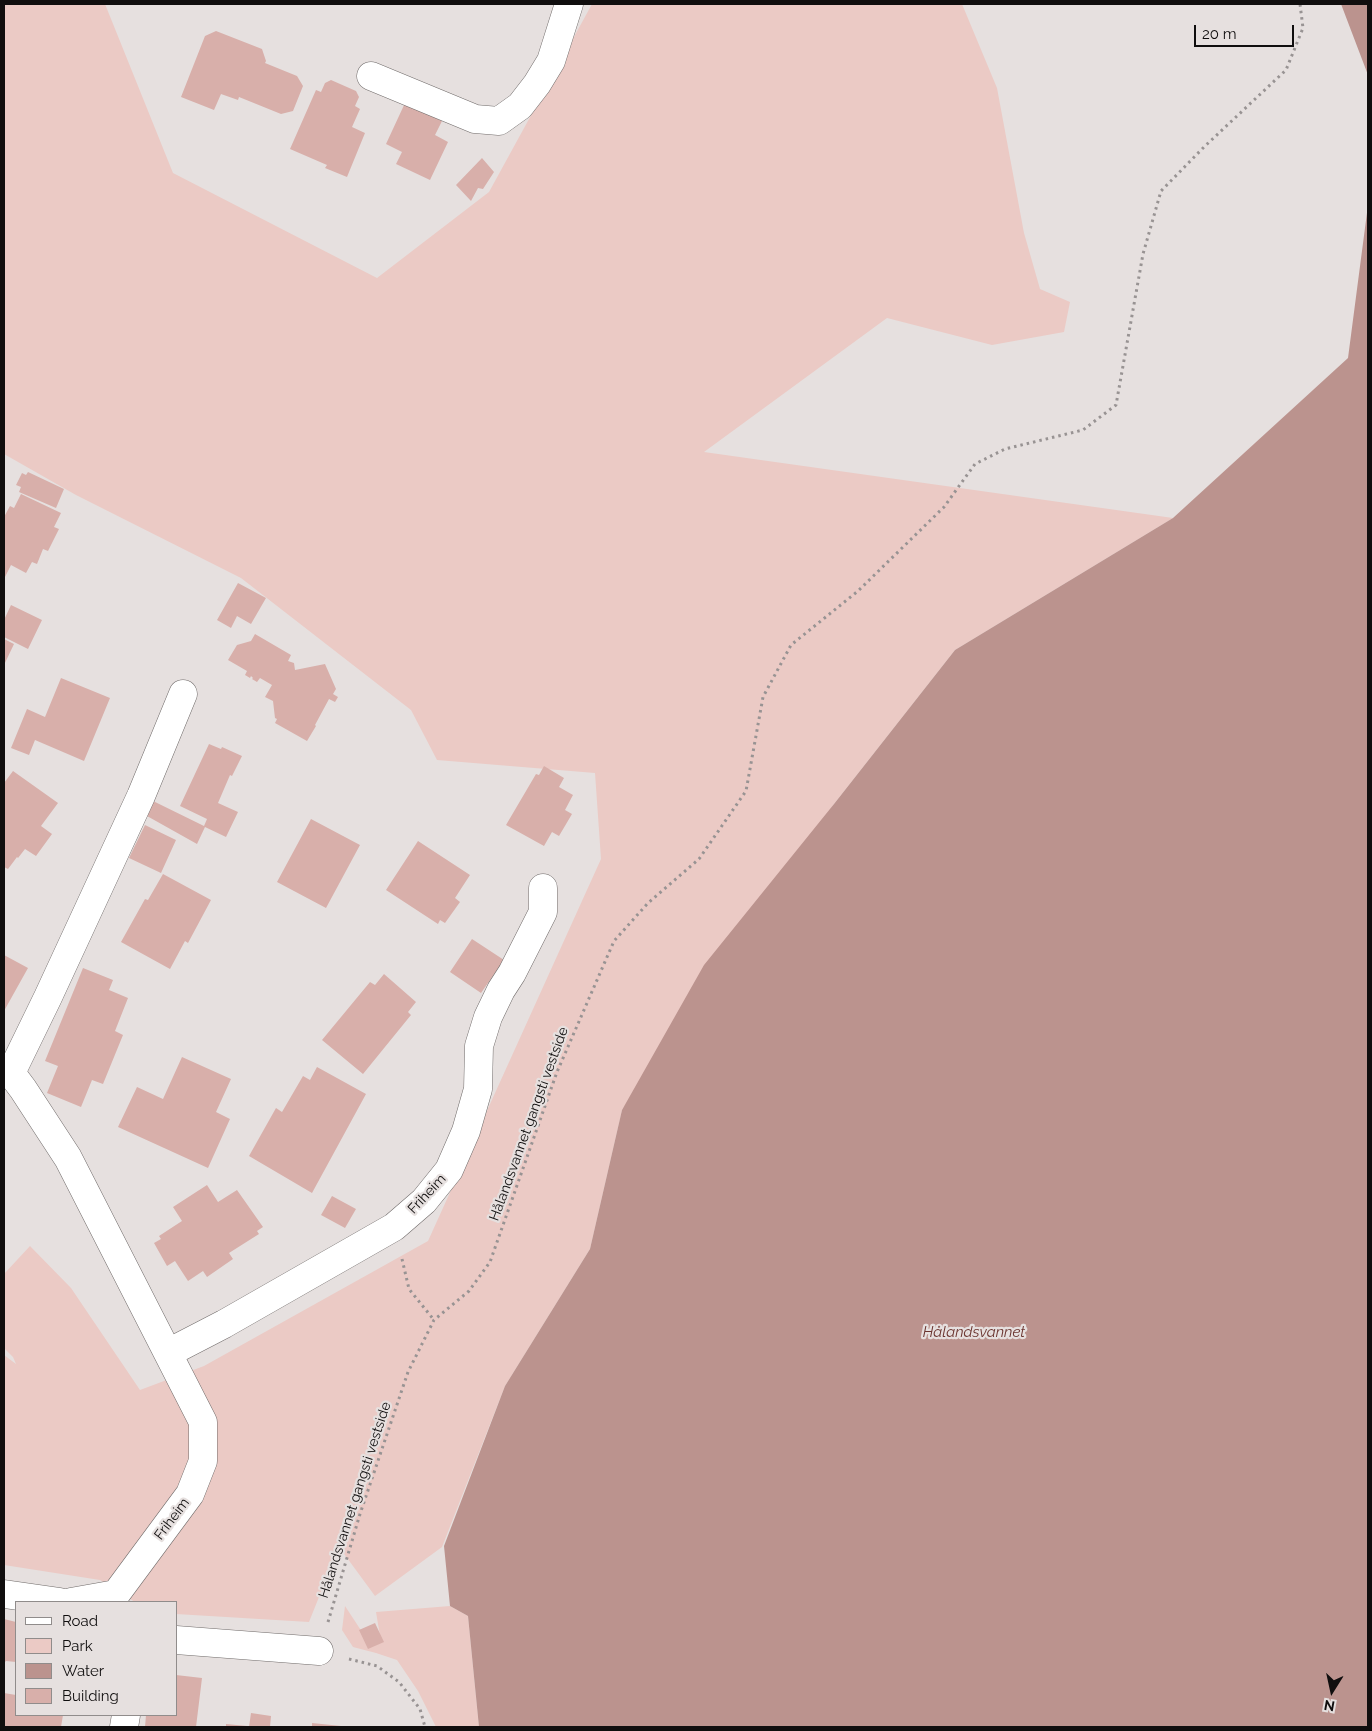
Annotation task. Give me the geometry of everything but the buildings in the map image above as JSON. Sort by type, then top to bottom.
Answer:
[{"type":"street","points":[[371,76],[475,119],[499,121],[520,106],[538,84],[552,61],[569,4]]},
{"type":"street","points":[[7,1070],[48,998],[141,796],[183,694]]},
{"type":"street","name":"Friheim","points":[[168,1352],[224,1324],[394,1227],[424,1201],[449,1170],[466,1131],[478,1089],[479,1046],[488,1017],[543,912],[543,888]]},
{"type":"street","name":"Friheim","points":[[7,1070],[23,1089],[68,1158],[203,1422],[203,1461],[190,1494],[118,1598],[83,1601]]},
{"type":"street","points":[[4,1594],[53,1601]]},
{"type":"street","points":[[178,1640],[319,1650]]},
{"type":"path","name":"Hålandsvannet gangsti vestside","points":[[319,1650],[360,1514],[408,1372],[434,1320],[469,1291],[490,1262],[557,1072],[614,941],[648,903],[699,859],[746,791],[763,697],[791,645],[858,591],[944,507],[975,464],[1005,449],[1083,430],[1116,405],[1143,254],[1161,190],[1286,70],[1303,28],[1300,4]]},
{"type":"path","points":[[394,1227],[409,1289],[434,1320]]},
{"type":"path","points":[[319,1650],[377,1666],[399,1682],[420,1709],[425,1727]]},
{"type":"green space","points":[[4,4],[105,4],[173,173],[377,278],[489,192],[592,4],[962,4],[997,88],[1024,233],[1040,289],[1070,302],[1064,332],[992,345],[887,318],[704,452],[1173,518],[955,650],[834,804],[622,1110],[590,1249],[505,1386],[442,1547],[375,1596],[339,1547],[309,1622],[178,1614],[178,1601],[133,1601],[100,1580],[4,1565],[4,1355],[16,1364],[13,1357],[4,1348],[4,1274],[30,1246],[71,1288],[140,1390],[204,1366],[428,1241],[601,859],[595,773],[437,760],[411,710],[241,578],[76,495],[4,454]]},
{"type":"green space","points":[[345,1606],[368,1641],[380,1636],[376,1612],[450,1606],[468,1616],[479,1727],[436,1727],[418,1691],[397,1660],[353,1647],[342,1630]]},
{"type":"water","points":[[1341,4],[1368,4],[1368,75]]},
{"type":"water","name":"Hålandsvannet","points":[[1368,205],[1368,1727],[479,1727],[468,1616],[450,1606],[444,1546],[505,1386],[590,1249],[622,1110],[704,965],[955,650],[1173,518],[1348,358]]}]
